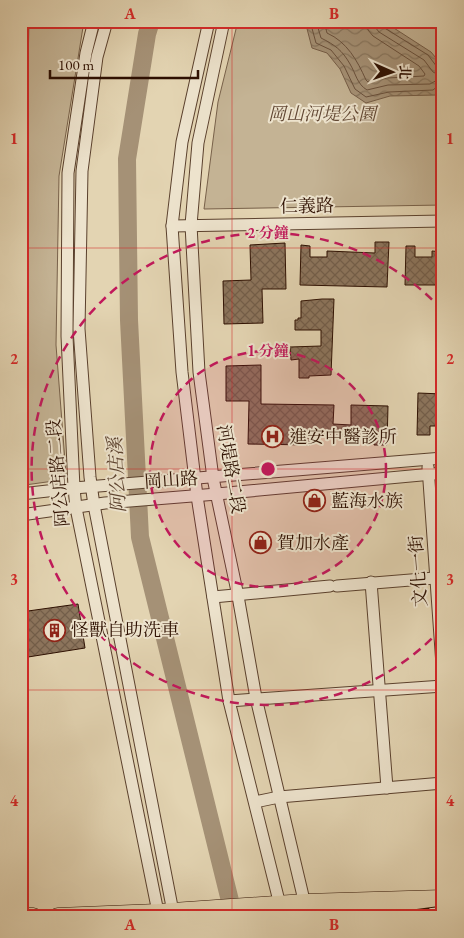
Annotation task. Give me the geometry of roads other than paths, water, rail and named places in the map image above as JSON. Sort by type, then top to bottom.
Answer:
[{"type":"main road","points":[[58,917],[276,909],[306,910],[443,899]]},
{"type":"main road","points":[[406,917],[443,914]]},
{"type":"main road","points":[[21,916],[33,917]]},
{"type":"street","name":"阿公店路二段","points":[[94,21],[86,53],[68,173],[67,336],[74,488],[76,508],[169,914]]},
{"type":"street","name":"阿公店路二段","points":[[107,21],[97,57],[82,171],[79,328],[91,487],[100,504],[169,914]]},
{"type":"street","name":"河堤路二段","points":[[209,21],[182,142],[172,226],[182,372],[197,496],[229,701],[255,802],[276,909]]},
{"type":"street","name":"河堤路二段","points":[[224,21],[198,143],[191,225],[199,372],[213,478],[238,596],[256,698],[306,910]]},
{"type":"street","name":"仁義路","points":[[172,226],[443,221]]},
{"type":"street","name":"岡山路","points":[[21,494],[104,485],[213,478],[443,458]]},
{"type":"street","name":"文化一街","points":[[428,460],[443,679]]},
{"type":"street","name":"岡山路","points":[[21,515],[179,496],[197,496],[443,473]]},
{"type":"street","points":[[213,597],[435,578]]},
{"type":"street","points":[[372,582],[387,788]]},
{"type":"street","points":[[229,701],[443,686]]},
{"type":"street","points":[[255,802],[279,797],[443,783]]},
{"type":"water","points":[[305,21],[348,21],[351,23],[355,21],[383,21],[431,52],[441,64],[443,87],[437,95],[390,96],[366,103],[351,93],[340,69],[327,53],[312,48]]},
{"type":"waterway","name":"阿公店溪","points":[[151,21],[147,34],[127,159],[129,320],[140,537],[234,917]]},
{"type":"railway","points":[[376,917],[443,908]]},
{"type":"place","name":"進安中醫診所","points":[[273,437]]},
{"type":"place","name":"藍海水族","points":[[315,501]]},
{"type":"place","name":"賀加水產","points":[[261,543]]},
{"type":"place","name":"怪獸自助洗車","points":[[55,630]]},
{"type":"park label","name":"岡山河堤公園","points":[[322,114]]}]
